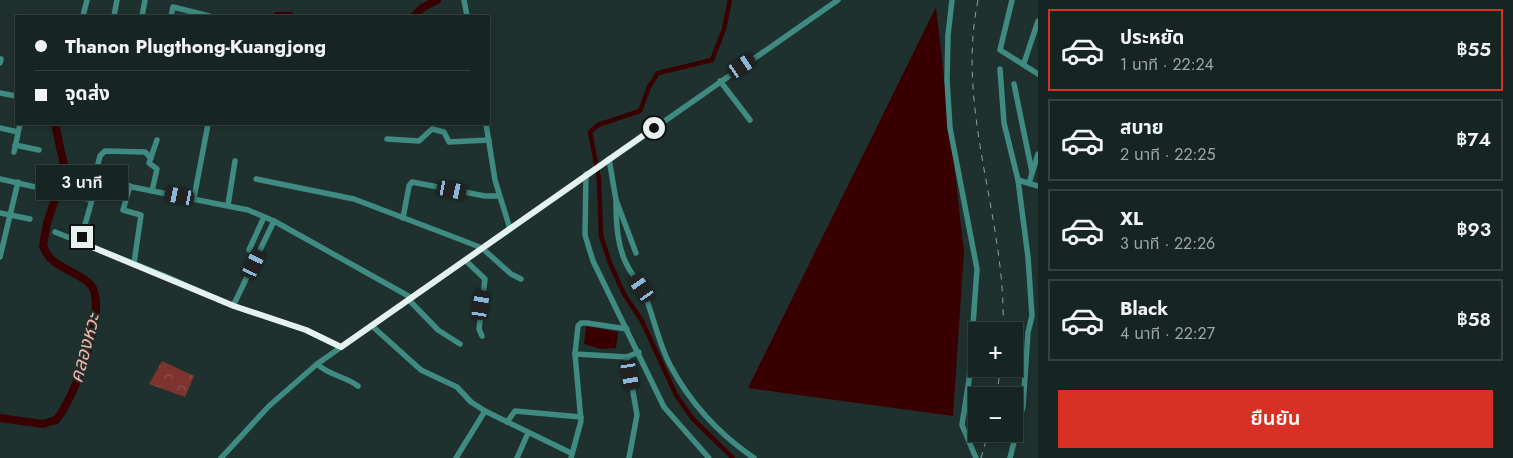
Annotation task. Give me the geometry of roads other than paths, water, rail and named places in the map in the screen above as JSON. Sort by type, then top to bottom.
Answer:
[{"type":"street","points":[[83,15],[87,0]]},
{"type":"street","points":[[114,15],[117,0]]},
{"type":"street","points":[[142,15],[145,0]]},
{"type":"street","points":[[464,0],[467,15]]},
{"type":"street","points":[[221,458],[269,406],[317,364],[586,174],[838,0]]},
{"type":"street","points":[[952,0],[948,35],[947,80],[950,128],[977,269],[975,324],[962,425],[976,458]]},
{"type":"street","points":[[1012,0],[1000,50],[1038,74]]},
{"type":"street","points":[[170,15],[173,7],[205,15]]},
{"type":"street","points":[[1024,64],[1038,22]]},
{"type":"street","points":[[1000,69],[1004,123],[1018,180],[1028,257],[1032,316],[1028,332],[1023,406],[1010,458]]},
{"type":"street","points":[[720,82],[750,120]]},
{"type":"street","points":[[1014,84],[1032,172]]},
{"type":"street","points":[[0,92],[15,96]]},
{"type":"street","points":[[14,152],[20,125]]},
{"type":"street","points":[[194,198],[208,125]]},
{"type":"street","points":[[486,125],[495,180],[510,229]]},
{"type":"street","points":[[0,128],[18,132]]},
{"type":"street","points":[[387,139],[419,141],[432,129],[443,131],[449,142],[490,140]]},
{"type":"street","points":[[152,190],[157,170],[150,165],[150,158],[157,140]]},
{"type":"street","points":[[15,145],[39,150]]},
{"type":"street","points":[[80,242],[97,180],[95,176],[100,156],[105,151],[145,152],[150,158]]},
{"type":"street","points":[[1029,183],[1038,154]]},
{"type":"street","points":[[609,159],[616,200],[616,228],[627,266],[642,288],[670,365],[690,397],[709,422],[726,438],[754,458]]},
{"type":"street","points":[[228,205],[235,161]]},
{"type":"street","points":[[586,174],[585,235],[593,261],[668,414],[708,458]]},
{"type":"street","points":[[0,179],[92,200]]},
{"type":"street","points":[[256,179],[354,199],[482,248],[511,274],[521,279]]},
{"type":"street","points":[[97,180],[228,205],[248,210],[274,221],[411,299],[438,330],[460,344]]},
{"type":"street","points":[[1018,180],[1038,186]]},
{"type":"street","points":[[0,257],[18,182]]},
{"type":"street","points":[[403,218],[409,186],[412,182],[485,196],[499,196]]},
{"type":"street","points":[[130,186],[123,210],[140,215],[134,263]]},
{"type":"street","points":[[616,200],[636,253]]},
{"type":"street","points":[[0,213],[30,219]]},
{"type":"street","points":[[260,251],[250,248],[264,217]]},
{"type":"street","points":[[234,306],[274,221]]},
{"type":"street","points":[[54,232],[134,263],[234,306],[306,330],[341,347]]},
{"type":"street","points":[[466,260],[485,279],[479,329],[482,336]]},
{"type":"street","points":[[372,326],[419,368],[457,387],[471,402],[571,456],[581,416],[575,354],[578,326],[581,323],[627,329]]},
{"type":"street","points":[[575,354],[627,357],[639,352]]},
{"type":"street","points":[[627,357],[637,415],[629,458]]},
{"type":"street","points":[[317,364],[329,374],[347,377],[358,386]]},
{"type":"street","points":[[456,458],[485,411]]},
{"type":"street","points":[[507,422],[515,411],[581,416]]},
{"type":"street","points":[[517,458],[528,433]]},
{"type":"waterway","name":"คลองหวะ","points":[[415,15],[422,8],[437,0]]},
{"type":"waterway","points":[[730,0],[724,29],[712,60],[658,73],[649,87],[640,111],[598,125],[590,132],[599,179],[601,236],[610,263],[624,294],[642,321],[676,395],[693,419],[733,458]]},
{"type":"waterway","name":"คลองหวะ","points":[[0,418],[43,424],[56,420],[72,393],[80,374],[93,331],[96,312],[95,295],[90,284],[57,264],[46,253],[43,246],[47,223],[65,170],[55,125]]},
{"type":"railway","points":[[978,0],[973,42],[973,83],[977,124],[998,248],[1003,322]]},
{"type":"railway","points":[[998,387],[999,377]]},
{"type":"railway","points":[[981,458],[986,442]]}]
